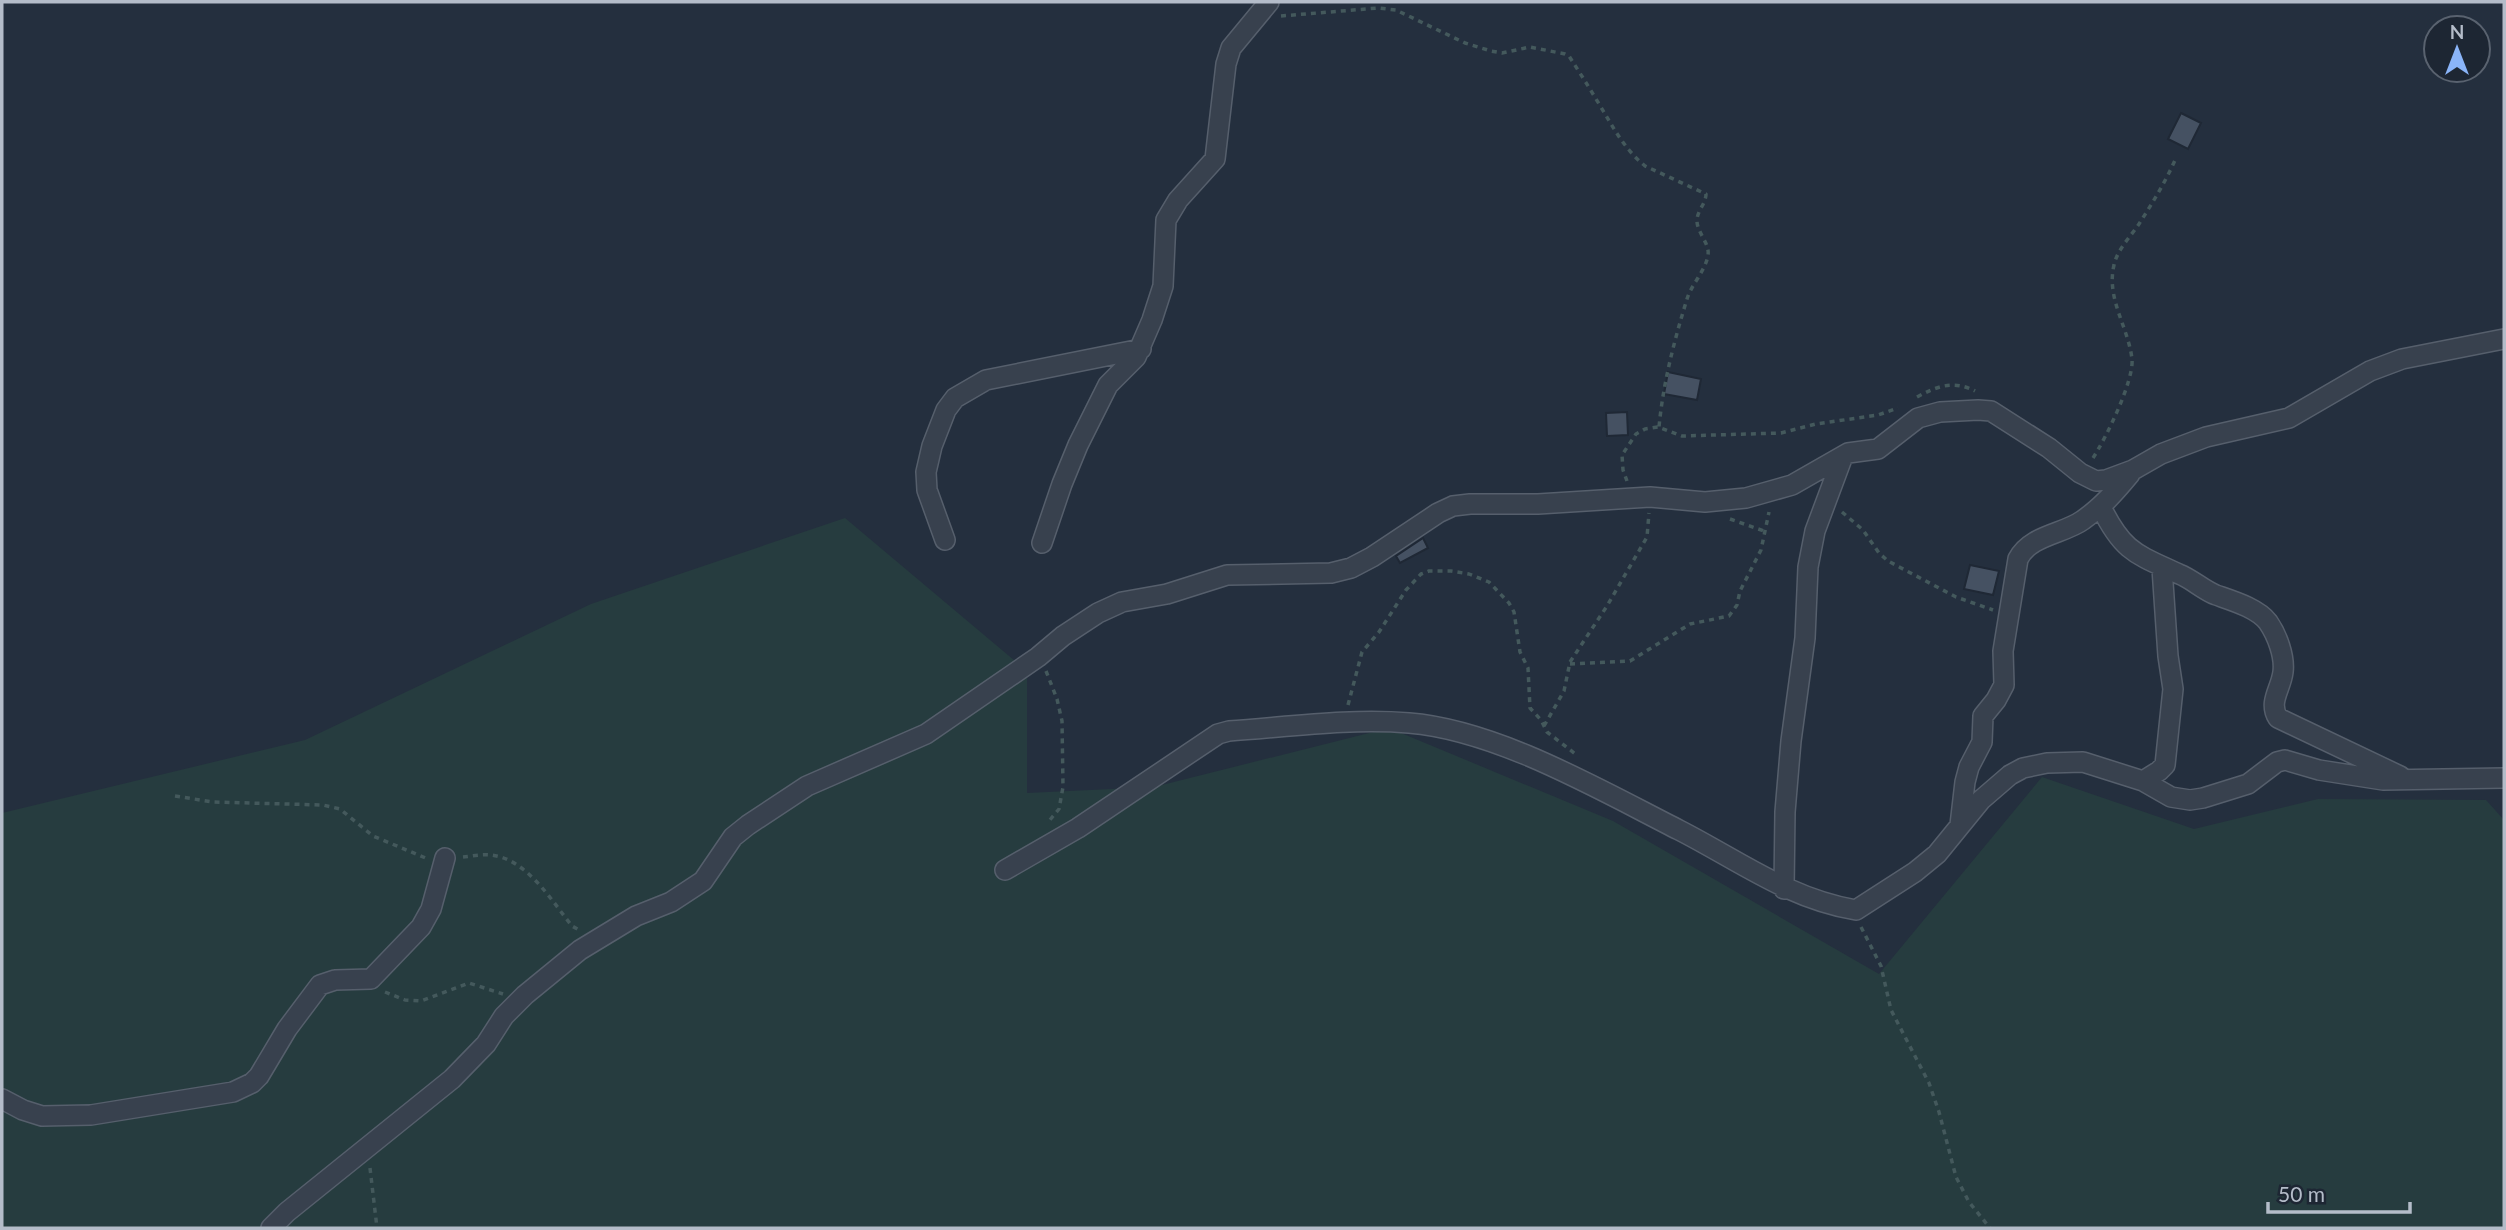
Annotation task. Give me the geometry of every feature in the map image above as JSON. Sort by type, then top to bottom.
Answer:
[{"type":"street","points":[[1042,543],[1078,444],[1108,385],[1132,362],[1141,349],[1163,286],[1166,220],[1178,200],[1214,159],[1226,64],[1231,48],[1269,2]]},
{"type":"street","points":[[271,1228],[372,1142],[452,1079],[486,1044],[519,1001],[596,940],[636,916],[690,891],[702,881],[733,837],[772,808],[807,786],[926,734],[1038,657],[1063,636],[1098,613],[1122,602],[1167,594],[1227,575],[1331,573],[1351,568],[1453,506],[1643,498],[1729,501],[1792,485],[1848,453],[1878,449],[1927,414],[1978,410],[1998,415],[2049,448],[2083,475],[2096,481],[2106,480],[2133,470],[2161,454],[2206,437],[2288,418],[2370,371],[2402,359],[2504,339]]},
{"type":"street","points":[[945,540],[927,489],[926,472],[932,446],[946,411],[955,398],[986,380],[1141,349]]},
{"type":"street","points":[[1784,889],[1786,800],[1805,638],[1808,567],[1815,531],[1843,456]]},
{"type":"street","points":[[1960,825],[1969,767],[1981,747],[1983,716],[2004,685],[2003,652],[2014,573],[2021,552],[2040,540],[2080,523],[2101,507],[2133,470]]},
{"type":"street","points":[[2101,507],[2113,531],[2123,543],[2162,568],[2178,573],[2266,620],[2283,656],[2283,671],[2273,705],[2278,718],[2411,781]]},
{"type":"street","points":[[2143,781],[2165,765],[2173,689],[2162,568]]},
{"type":"street","points":[[1005,870],[1078,828],[1218,734],[1229,731],[1343,724],[1410,723],[1442,728],[1494,743],[1600,789],[1695,838],[1784,889],[1852,909],[1860,909],[1937,854],[1981,800],[2010,775],[2023,768],[2047,763],[2082,762],[2143,781],[2171,797],[2190,800],[2248,784],[2277,762],[2285,760],[2355,777],[2411,781],[2504,778]]},
{"type":"street","points":[[2,1099],[42,1116],[91,1115],[233,1092],[252,1083],[259,1076],[287,1028],[320,985],[335,980],[365,980],[374,976],[421,927],[431,909],[445,858]]},
{"type":"path","points":[[1256,18],[1378,8],[1396,10],[1465,43],[1491,51],[1502,53],[1530,47],[1564,54],[1569,56],[1596,98],[1611,128],[1639,161],[1706,194],[1707,198],[1697,219],[1708,257],[1687,297],[1665,383],[1659,428]]},
{"type":"path","points":[[2083,475],[2109,432],[2132,369],[2129,346],[2114,302],[2112,282],[2115,260],[2155,200],[2176,158]]},
{"type":"path","points":[[1914,399],[1933,388],[1949,384],[1961,385],[1977,393]]},
{"type":"path","points":[[1544,726],[1564,691],[1570,664],[1647,537],[1643,498],[1623,470],[1622,455],[1636,434],[1645,429],[1659,428],[1682,436],[1781,433],[1816,424],[1878,415],[1905,404]]},
{"type":"path","points":[[1570,664],[1630,661],[1690,624],[1729,617],[1737,606],[1740,591],[1761,550],[1776,489]]},
{"type":"path","points":[[1830,492],[1843,515],[1856,523],[1888,561],[1956,597],[2010,615]]},
{"type":"path","points":[[1343,724],[1362,652],[1379,632],[1406,590],[1421,574],[1429,571],[1451,571],[1469,574],[1489,582],[1509,603],[1514,612],[1520,652],[1528,667],[1529,704],[1554,739],[1582,759]]},
{"type":"path","points":[[1038,657],[1052,685],[1062,721],[1063,787],[1059,809],[1046,825]]},
{"type":"path","points":[[175,796],[204,801],[340,809],[373,836],[422,858],[489,855],[512,862],[526,872],[572,926],[596,940]]},
{"type":"path","points":[[1852,909],[1881,965],[1891,1010],[1929,1083],[1940,1112],[1956,1177],[1969,1202],[1990,1228]]},
{"type":"path","points":[[365,980],[392,996],[405,1000],[434,998],[469,982],[519,1001]]},
{"type":"path","points":[[371,1164],[369,1174],[377,1228]]},
{"type":"green space","points":[[845,518],[1027,671],[1027,793],[1154,787],[1389,728],[1613,821],[1879,974],[2042,777],[2194,829],[2318,799],[2486,800],[2504,820],[2504,1228],[2,1228],[2,813],[305,740],[591,604]]},
{"type":"building","points":[[2181,113],[2201,123],[2188,149],[2168,139]]},
{"type":"building","points":[[1668,372],[1701,379],[1697,400],[1664,394]]},
{"type":"building","points":[[1627,412],[1628,435],[1607,436],[1606,413]]},
{"type":"building","points":[[1423,538],[1428,548],[1400,563],[1396,556]]},
{"type":"building","points":[[1970,565],[1999,571],[1993,595],[1964,589]]}]
